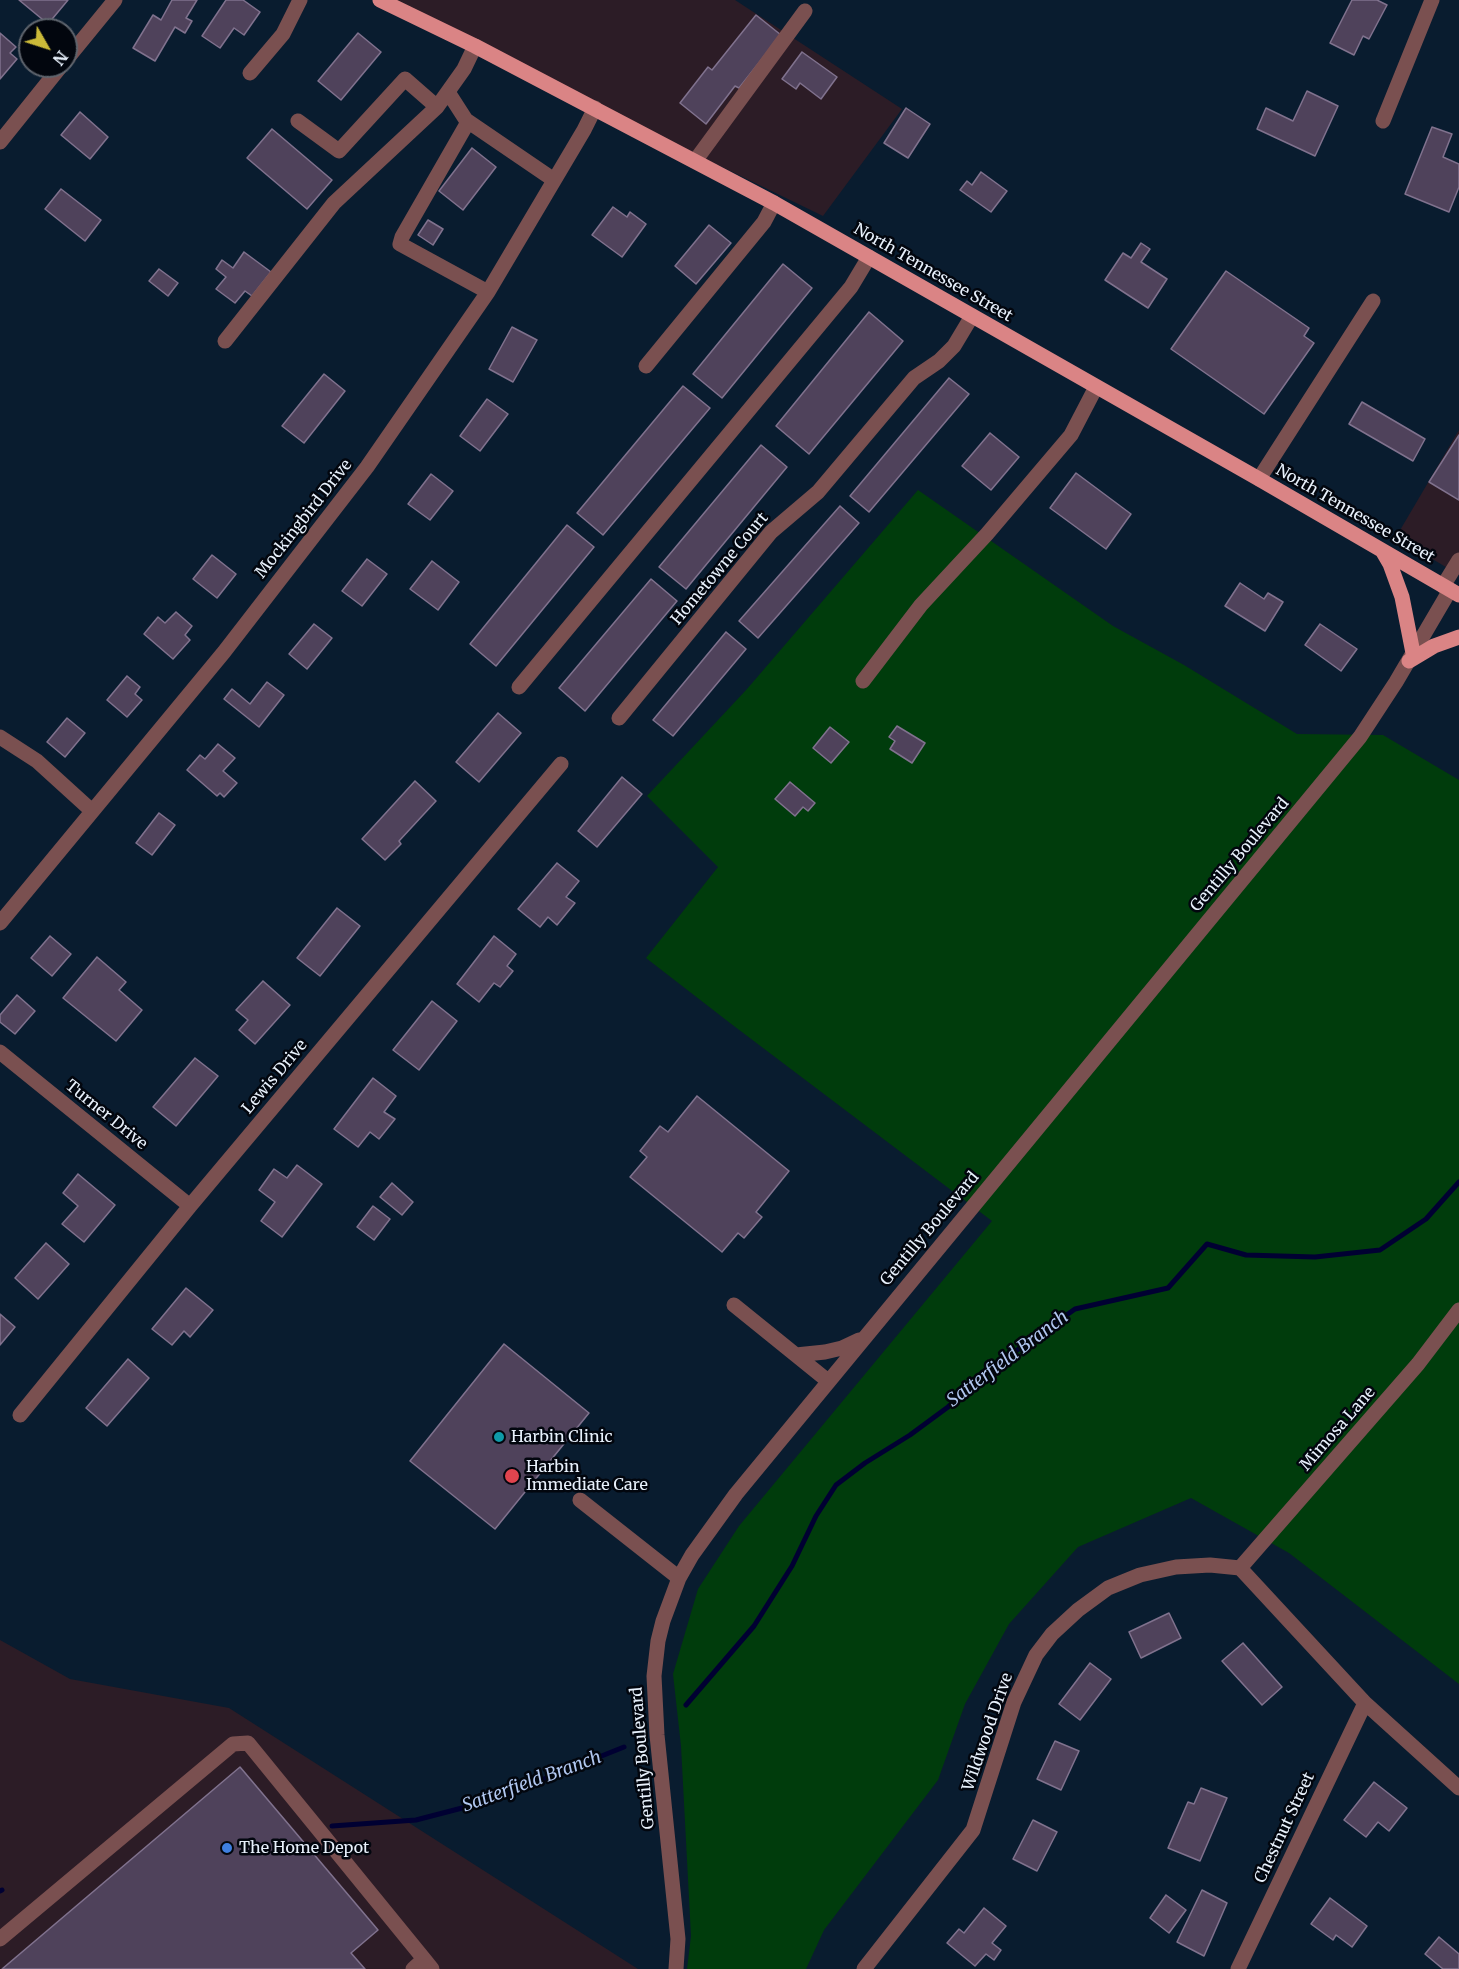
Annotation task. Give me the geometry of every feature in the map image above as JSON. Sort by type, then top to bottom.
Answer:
[{"type":"main road","name":"North Tennessee Street","points":[[380,0],[475,46],[774,203],[1451,590]]},
{"type":"main road","points":[[1381,550],[1390,564],[1402,597],[1411,657],[1459,637]]},
{"type":"street","points":[[78,45],[115,0]]},
{"type":"street","points":[[250,73],[283,34],[300,0]]},
{"type":"street","points":[[1383,121],[1432,0]]},
{"type":"street","points":[[695,161],[805,11]]},
{"type":"street","points":[[225,341],[334,203],[437,106],[464,69],[475,46]]},
{"type":"street","points":[[0,142],[51,78]]},
{"type":"street","points":[[298,121],[339,151],[405,79],[437,106]]},
{"type":"street","points":[[448,92],[468,122],[554,180]]},
{"type":"street","name":"Mockingbird Drive","points":[[0,922],[224,652],[367,467],[488,292],[595,108]]},
{"type":"street","points":[[468,122],[400,244],[488,292]]},
{"type":"street","points":[[646,366],[764,222],[774,203]]},
{"type":"street","points":[[519,687],[851,287],[869,257]]},
{"type":"street","points":[[1259,479],[1373,301]]},
{"type":"street","name":"Hometowne Court","points":[[619,718],[771,532],[818,492],[914,378],[939,361],[954,346],[972,316]]},
{"type":"street","points":[[863,681],[921,605],[987,534],[1071,435],[1096,387]]},
{"type":"street","name":"Gentilly Boulevard","points":[[676,1969],[678,1940],[657,1735],[654,1676],[663,1621],[680,1578],[720,1513],[1327,779],[1368,726],[1451,590],[1459,560]]},
{"type":"street","points":[[0,737],[37,760],[92,811]]},
{"type":"street","name":"Lewis Drive","points":[[20,1415],[190,1206],[561,764]]},
{"type":"street","name":"Turner Drive","points":[[0,1052],[190,1206]]},
{"type":"street","points":[[734,1305],[828,1381]]},
{"type":"street","name":"Mimosa Lane","points":[[1240,1568],[1418,1364],[1459,1310]]},
{"type":"street","points":[[796,1355],[834,1350],[864,1337]]},
{"type":"street","points":[[580,1500],[680,1578]]},
{"type":"street","name":"Wildwood Drive","points":[[864,1969],[974,1830],[1014,1702],[1036,1655],[1052,1634],[1078,1610],[1108,1588],[1140,1575],[1176,1567],[1210,1565],[1240,1568]]},
{"type":"street","points":[[1240,1568],[1365,1703],[1459,1788]]},
{"type":"street","name":"Chestnut Street","points":[[1238,1969],[1365,1703]]},
{"type":"street","points":[[0,1939],[233,1744],[248,1743],[423,1966]]},
{"type":"shaded area","points":[[378,0],[735,0],[902,109],[823,216]]},
{"type":"shaded area","points":[[1459,430],[1459,575],[1396,537]]},
{"type":"shaded area","points":[[0,1640],[70,1679],[229,1708],[638,1969],[0,1969]]},
{"type":"green space","points":[[918,490],[1113,626],[1184,665],[1297,734],[1383,735],[1459,780],[1459,1311],[1452,1320],[1459,1323],[1459,1684],[1289,1553],[1191,1498],[1078,1547],[1009,1624],[965,1704],[938,1780],[824,1930],[806,1969],[687,1969],[691,1936],[681,1746],[673,1674],[698,1589],[739,1526],[992,1221],[646,958],[718,867],[647,796],[747,689]]},
{"type":"building","points":[[19,0],[68,0],[53,18],[41,18]]},
{"type":"building","points":[[172,0],[197,0],[186,18],[192,21],[185,33],[175,27],[155,61],[133,48],[153,15],[161,20]]},
{"type":"building","points":[[226,0],[243,0],[260,12],[244,35],[234,28],[220,48],[202,36]]},
{"type":"building","points":[[1352,0],[1377,0],[1387,5],[1369,39],[1363,36],[1354,55],[1330,43]]},
{"type":"building","points":[[756,15],[781,35],[739,88],[735,86],[706,124],[680,103],[708,67],[712,70]]},
{"type":"building","points":[[0,33],[16,47],[10,53],[17,59],[0,79]]},
{"type":"building","points":[[358,33],[381,52],[341,100],[318,81]]},
{"type":"building","points":[[802,52],[837,77],[821,99],[800,83],[796,89],[782,79]]},
{"type":"building","points":[[1307,91],[1338,106],[1315,156],[1257,129],[1266,108],[1293,121]]},
{"type":"building","points":[[906,108],[930,124],[908,158],[884,143]]},
{"type":"building","points":[[80,112],[108,137],[90,159],[61,135]]},
{"type":"building","points":[[1432,127],[1452,134],[1443,157],[1459,164],[1459,187],[1449,212],[1405,194]]},
{"type":"building","points":[[272,129],[332,180],[307,209],[247,158]]},
{"type":"building","points":[[472,148],[496,167],[463,210],[439,191]]},
{"type":"building","points":[[981,172],[1007,191],[991,212],[960,190],[967,181],[972,185]]},
{"type":"building","points":[[61,189],[101,220],[85,241],[45,209]]},
{"type":"building","points":[[613,207],[627,217],[630,212],[646,224],[622,257],[592,235]]},
{"type":"building","points":[[428,220],[443,229],[433,245],[418,235]]},
{"type":"building","points":[[709,225],[731,243],[696,284],[675,266]]},
{"type":"building","points":[[1141,243],[1150,249],[1141,262],[1167,279],[1148,308],[1105,280],[1123,253],[1131,258]]},
{"type":"building","points":[[244,252],[271,272],[252,296],[245,291],[235,303],[216,289],[226,277],[216,269],[222,260],[233,268]]},
{"type":"building","points":[[783,264],[812,288],[722,398],[693,374]]},
{"type":"building","points":[[159,269],[178,283],[168,296],[149,281]]},
{"type":"building","points":[[1226,271],[1309,328],[1304,336],[1314,343],[1264,414],[1171,349]]},
{"type":"building","points":[[869,312],[903,341],[809,454],[776,426]]},
{"type":"building","points":[[512,327],[537,340],[513,382],[489,369]]},
{"type":"building","points":[[324,374],[345,391],[304,443],[282,426]]},
{"type":"building","points":[[949,378],[969,394],[869,512],[850,496]]},
{"type":"building","points":[[683,386],[710,408],[603,535],[577,513]]},
{"type":"building","points":[[487,399],[508,414],[480,451],[460,436]]},
{"type":"building","points":[[1362,402],[1425,439],[1413,461],[1349,424]]},
{"type":"building","points":[[990,433],[1019,457],[991,490],[962,466]]},
{"type":"building","points":[[1459,435],[1459,500],[1429,482]]},
{"type":"building","points":[[761,445],[787,467],[686,589],[659,567]]},
{"type":"building","points":[[1076,473],[1131,514],[1106,549],[1050,508]]},
{"type":"building","points":[[431,474],[453,491],[430,520],[408,504]]},
{"type":"building","points":[[840,506],[859,523],[758,638],[739,621]]},
{"type":"building","points":[[567,525],[594,547],[496,666],[470,644]]},
{"type":"building","points":[[212,555],[236,574],[217,598],[193,579]]},
{"type":"building","points":[[367,559],[387,574],[362,606],[342,591]]},
{"type":"building","points":[[432,561],[459,582],[438,610],[410,589]]},
{"type":"building","points":[[651,579],[677,601],[585,711],[559,688]]},
{"type":"building","points":[[1240,583],[1264,599],[1268,593],[1283,602],[1265,631],[1225,606]]},
{"type":"building","points":[[176,612],[192,626],[185,635],[190,640],[173,659],[144,634],[158,617],[165,623]]},
{"type":"building","points":[[314,624],[332,638],[307,669],[289,654]]},
{"type":"building","points":[[1320,624],[1357,649],[1341,671],[1305,645]]},
{"type":"building","points":[[726,632],[746,649],[673,736],[653,720]]},
{"type":"building","points":[[127,676],[140,687],[135,694],[142,700],[127,717],[107,700]]},
{"type":"building","points":[[267,682],[284,695],[259,727],[224,699],[232,689],[250,704]]},
{"type":"building","points":[[498,713],[521,733],[479,782],[456,762]]},
{"type":"building","points":[[67,718],[85,733],[65,757],[47,742]]},
{"type":"building","points":[[897,726],[925,743],[912,763],[890,749],[895,741],[889,737]]},
{"type":"building","points":[[830,727],[849,742],[831,763],[813,748]]},
{"type":"building","points":[[218,744],[235,758],[223,771],[237,783],[224,797],[220,793],[217,796],[187,770],[200,755],[205,759]]},
{"type":"building","points":[[622,777],[642,794],[597,847],[578,831]]},
{"type":"building","points":[[415,781],[436,801],[399,841],[401,844],[385,860],[362,839]]},
{"type":"building","points":[[790,782],[815,803],[808,811],[803,807],[795,816],[775,799]]},
{"type":"building","points":[[159,813],[175,825],[152,855],[136,843]]},
{"type":"building","points":[[557,863],[579,881],[566,897],[575,903],[557,925],[548,917],[540,927],[518,909]]},
{"type":"building","points":[[337,908],[360,926],[320,976],[297,958]]},
{"type":"building","points":[[50,936],[71,954],[52,976],[31,958]]},
{"type":"building","points":[[494,936],[516,954],[507,966],[513,971],[500,987],[494,983],[479,1002],[457,984]]},
{"type":"building","points":[[97,957],[126,982],[119,990],[142,1010],[116,1041],[63,998]]},
{"type":"building","points":[[263,981],[290,1005],[255,1044],[239,1030],[248,1020],[236,1010]]},
{"type":"building","points":[[17,995],[35,1011],[15,1034],[0,1022],[0,1015]]},
{"type":"building","points":[[432,1001],[457,1021],[419,1070],[393,1050]]},
{"type":"building","points":[[195,1058],[218,1076],[176,1126],[153,1107]]},
{"type":"building","points":[[373,1078],[396,1096],[384,1112],[395,1119],[379,1139],[370,1132],[358,1147],[334,1129]]},
{"type":"building","points":[[697,1096],[789,1171],[756,1212],[762,1217],[744,1238],[738,1233],[722,1252],[630,1177],[647,1157],[640,1151],[660,1126],[668,1132]]},
{"type":"building","points":[[297,1165],[322,1184],[282,1237],[261,1221],[275,1202],[259,1190],[274,1169],[287,1178]]},
{"type":"building","points":[[78,1174],[115,1205],[84,1242],[62,1224],[78,1206],[63,1193]]},
{"type":"building","points":[[392,1183],[413,1202],[402,1215],[380,1197]]},
{"type":"building","points":[[373,1206],[390,1219],[374,1240],[357,1227]]},
{"type":"building","points":[[46,1243],[69,1264],[38,1299],[15,1278]]},
{"type":"building","points":[[186,1288],[213,1310],[190,1337],[184,1331],[172,1345],[152,1329]]},
{"type":"building","points":[[0,1314],[15,1327],[0,1345]]},
{"type":"building","name":"Harbin Clinic","points":[[504,1344],[589,1413],[495,1529],[410,1461]]},
{"type":"building","points":[[128,1359],[149,1378],[107,1426],[86,1408]]},
{"type":"building","points":[[1169,1613],[1181,1638],[1141,1658],[1129,1632]]},
{"type":"building","points":[[1243,1643],[1282,1687],[1262,1705],[1222,1661]]},
{"type":"building","points":[[1090,1663],[1111,1679],[1080,1720],[1059,1704]]},
{"type":"building","points":[[1055,1741],[1079,1751],[1061,1790],[1037,1779]]},
{"type":"building","name":"The Home Depot","points":[[240,1767],[378,1930],[351,1953],[365,1969],[2,1969]]},
{"type":"building","points":[[1374,1782],[1407,1808],[1389,1831],[1378,1822],[1366,1837],[1344,1820]]},
{"type":"building","points":[[1201,1788],[1227,1798],[1200,1861],[1168,1848],[1188,1802],[1194,1804]]},
{"type":"building","points":[[1033,1820],[1057,1832],[1037,1871],[1013,1859]]},
{"type":"building","points":[[1202,1890],[1227,1903],[1204,1956],[1177,1942]]},
{"type":"building","points":[[1166,1895],[1186,1910],[1169,1933],[1150,1918]]},
{"type":"building","points":[[1330,1898],[1367,1926],[1352,1947],[1336,1935],[1333,1940],[1311,1924]]},
{"type":"building","points":[[984,1908],[1006,1926],[992,1943],[1001,1950],[994,1960],[986,1954],[975,1966],[947,1943],[959,1929],[964,1933]]},
{"type":"building","points":[[1439,1937],[1459,1954],[1459,1969],[1443,1969],[1425,1954]]},
{"type":"waterway","name":"Satterfield Branch","points":[[686,1705],[754,1626],[792,1566],[816,1516],[836,1485],[865,1463],[910,1435],[948,1407],[996,1365],[1075,1309],[1168,1288],[1207,1244],[1246,1255],[1315,1257],[1380,1250],[1426,1219],[1459,1182]]},
{"type":"waterway","name":"Satterfield Branch","points":[[332,1826],[416,1820],[489,1801],[624,1747]]},
{"type":"place","name":"Harbin Clinic","points":[[499,1437]]},
{"type":"place","name":"Harbin Immediate Care","points":[[512,1476]]},
{"type":"place","name":"The Home Depot","points":[[227,1848]]}]
